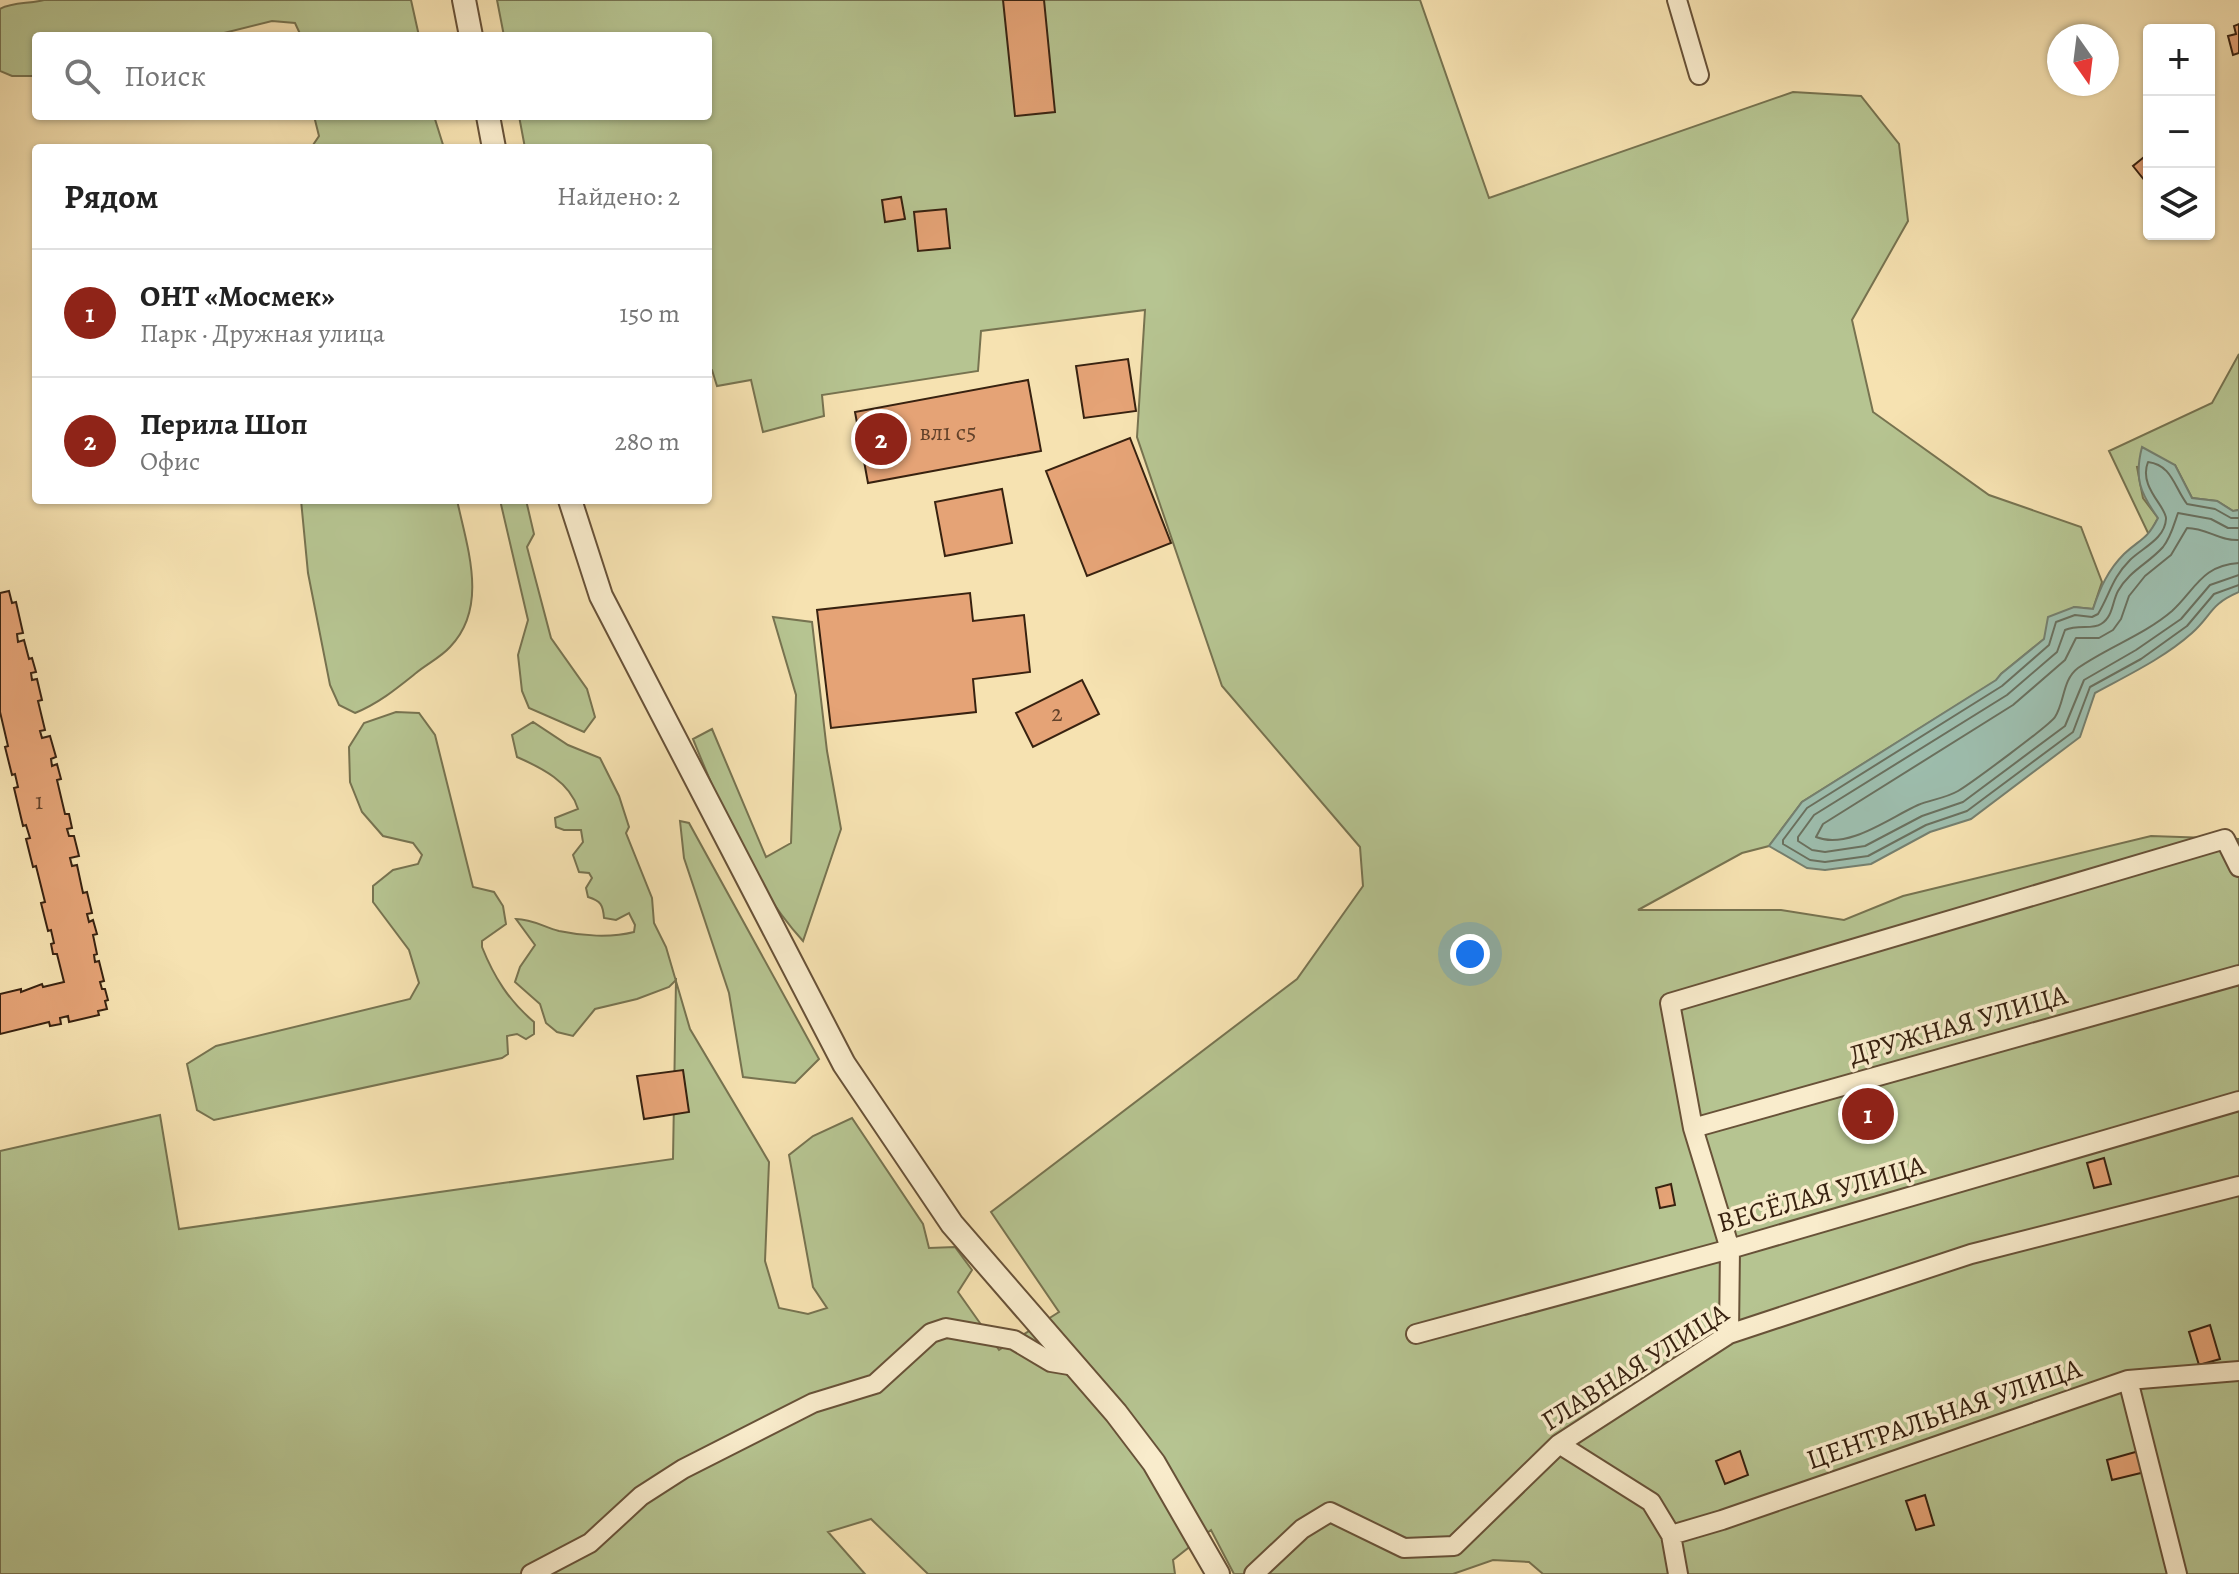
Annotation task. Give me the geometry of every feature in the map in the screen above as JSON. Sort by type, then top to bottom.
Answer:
[{"type":"street","points":[[464,0],[470,32]]},
{"type":"street","points":[[1677,0],[1699,75]]},
{"type":"street","points":[[489,120],[493,144]]},
{"type":"street","points":[[571,504],[601,596],[844,1064],[952,1224],[1116,1413],[1154,1463],[1218,1574]]},
{"type":"street","points":[[1729,1334],[1730,1249],[1693,1128],[1670,1003],[2225,839],[2239,867]]},
{"type":"street","name":"ДРУЖНАЯ УЛИЦА","points":[[1693,1128],[2239,975]]},
{"type":"street","name":"ВЕСЁЛАЯ УЛИЦА","points":[[1416,1334],[1730,1249],[2239,1101]]},
{"type":"street","name":"ГЛАВНАЯ УЛИЦА","points":[[1254,1574],[1302,1529],[1330,1512],[1404,1548],[1454,1546],[1559,1444],[1729,1334],[1971,1254],[2239,1186]]},
{"type":"street","points":[[531,1574],[590,1543],[641,1496],[683,1469],[813,1403],[875,1384],[931,1333],[946,1328],[1014,1340],[1051,1362],[1075,1366]]},
{"type":"street","name":"ЦЕНТРАЛЬНАЯ УЛИЦА","points":[[1671,1535],[2128,1380],[2239,1371]]},
{"type":"street","points":[[2128,1380],[2177,1574]]},
{"type":"street","points":[[1559,1444],[1651,1502],[1671,1535],[1678,1574]]},
{"type":"green space","points":[[44,0],[411,0],[418,32],[299,32],[295,23],[272,21],[228,32],[32,32],[32,76],[12,76],[0,71],[0,9]]},
{"type":"green space","points":[[497,0],[1420,0],[1489,198],[1793,92],[1861,96],[1899,144],[1908,221],[1852,320],[1873,412],[1989,495],[2081,527],[2102,582],[2093,609],[2074,607],[2044,639],[1997,680],[1802,802],[1769,846],[1742,853],[1638,910],[1781,910],[1844,920],[1903,896],[2151,836],[2239,839],[2239,1574],[1543,1574],[1529,1562],[1493,1560],[1453,1574],[1234,1574],[1211,1530],[1173,1560],[1175,1574],[928,1574],[871,1519],[828,1532],[865,1574],[0,1574],[0,1151],[160,1115],[179,1229],[673,1159],[676,981],[690,1029],[769,1162],[765,1261],[779,1308],[808,1314],[827,1308],[813,1287],[789,1155],[813,1136],[852,1118],[923,1224],[929,1248],[955,1247],[972,1270],[958,1292],[999,1350],[1059,1312],[991,1212],[1297,979],[1363,886],[1360,847],[1222,686],[1137,437],[1145,310],[981,331],[978,371],[822,395],[824,416],[763,432],[751,380],[717,386],[712,370],[712,144],[524,144],[520,120],[712,120],[712,32],[503,32]]},
{"type":"green space","points":[[315,120],[435,120],[443,144],[314,144],[319,136]]},
{"type":"green space","points":[[2239,354],[2239,510],[2233,511],[2217,501],[2192,498],[2175,465],[2137,467],[2143,498],[2158,518],[2149,535],[2109,451],[2212,403]]},
{"type":"green space","points":[[301,504],[458,504],[472,576],[469,614],[462,631],[442,654],[387,695],[355,713],[339,705],[330,685],[308,573]]},
{"type":"green space","points":[[501,504],[527,504],[534,534],[527,547],[551,638],[587,689],[595,717],[584,732],[529,708],[522,691],[518,655],[528,620]]},
{"type":"green space","points":[[773,617],[812,622],[827,751],[841,829],[803,941],[753,871],[693,739],[712,729],[766,857],[791,843],[796,695]]},
{"type":"green space","points":[[396,712],[419,713],[435,735],[473,887],[494,892],[503,906],[506,924],[482,941],[482,947],[503,988],[534,1022],[534,1034],[526,1039],[517,1034],[507,1036],[508,1054],[502,1058],[214,1120],[197,1110],[187,1064],[216,1046],[410,999],[419,983],[409,950],[373,902],[373,886],[393,870],[418,864],[422,855],[413,843],[383,836],[362,812],[350,782],[349,747],[364,723]]},
{"type":"green space","points":[[533,722],[568,745],[600,758],[619,796],[629,827],[626,833],[652,898],[654,923],[666,947],[676,980],[669,987],[637,999],[595,1009],[573,1036],[557,1032],[546,1023],[540,1004],[515,982],[520,967],[535,945],[516,919],[559,931],[596,936],[634,932],[635,925],[629,913],[616,920],[604,918],[600,904],[588,897],[586,888],[592,878],[589,873],[579,872],[573,855],[583,842],[581,830],[556,827],[555,818],[578,809],[569,791],[545,771],[517,757],[512,735]]},
{"type":"green space","points":[[680,821],[689,823],[819,1059],[795,1083],[743,1077],[729,993],[684,858]]},
{"type":"water","points":[[2142,447],[2175,465],[2192,498],[2217,501],[2233,511],[2239,510],[2239,592],[2216,606],[2192,633],[2170,650],[2095,693],[2080,737],[1971,819],[1930,832],[1871,864],[1825,870],[1807,868],[1769,846],[1802,802],[1996,680],[2044,639],[2048,617],[2074,607],[2093,609],[2113,566],[2146,535],[2158,518],[2140,485]]},
{"type":"building","points":[[1003,0],[1044,0],[1055,112],[1015,116]]},
{"type":"building","points":[[2239,24],[2239,53],[2233,55],[2228,36],[2236,34],[2234,26]]},
{"type":"building","points":[[2143,158],[2143,178],[2133,166]]},
{"type":"building","points":[[901,197],[905,219],[885,222],[882,200]]},
{"type":"building","points":[[946,209],[950,248],[918,251],[914,212]]},
{"type":"building","points":[[1128,359],[1136,411],[1084,418],[1076,366]]},
{"type":"building","points":[[1028,380],[1041,451],[868,483],[855,412]]},
{"type":"building","points":[[1130,438],[1171,543],[1087,576],[1046,471]]},
{"type":"building","points":[[1002,489],[1012,543],[945,556],[935,502]]},
{"type":"building","points":[[9,591],[12,603],[16,602],[23,633],[17,634],[18,642],[24,640],[36,672],[31,673],[32,680],[37,679],[42,700],[38,701],[45,730],[40,731],[42,738],[50,736],[56,757],[51,759],[52,766],[57,764],[61,779],[57,780],[65,814],[69,814],[72,828],[67,829],[69,836],[74,836],[79,856],[70,858],[72,866],[77,865],[83,893],[87,892],[92,913],[87,914],[89,922],[93,920],[97,934],[93,935],[97,954],[94,955],[95,962],[99,961],[104,981],[100,982],[108,1000],[105,1001],[107,1009],[98,1011],[99,1015],[69,1022],[68,1016],[60,1018],[61,1024],[50,1026],[49,1022],[0,1034],[0,994],[64,982],[57,954],[53,954],[51,944],[54,943],[51,930],[48,931],[41,903],[45,902],[26,839],[30,838],[26,825],[23,826],[14,788],[18,787],[5,747],[8,746],[0,712],[0,593]]},
{"type":"building","points":[[970,593],[973,621],[1024,615],[1030,672],[973,679],[976,712],[831,728],[817,610]]},
{"type":"building","points":[[1082,680],[1099,714],[1033,747],[1016,713]]},
{"type":"building","points":[[683,1070],[689,1112],[644,1119],[637,1076]]},
{"type":"building","points":[[2104,1158],[2111,1184],[2094,1188],[2087,1163]]},
{"type":"building","points":[[1671,1184],[1675,1205],[1660,1208],[1656,1188]]},
{"type":"building","points":[[2210,1325],[2220,1359],[2199,1365],[2189,1332]]},
{"type":"building","points":[[1740,1451],[1748,1475],[1725,1484],[1716,1461]]},
{"type":"building","points":[[2139,1451],[2145,1472],[2112,1480],[2107,1460]]},
{"type":"building","points":[[1925,1495],[1934,1525],[1916,1530],[1906,1501]]},
{"type":"place","name":"Перила Шоп","points":[[881,439]]},
{"type":"place","name":"ОНТ «Мосмек»","points":[[1868,1114]]}]
